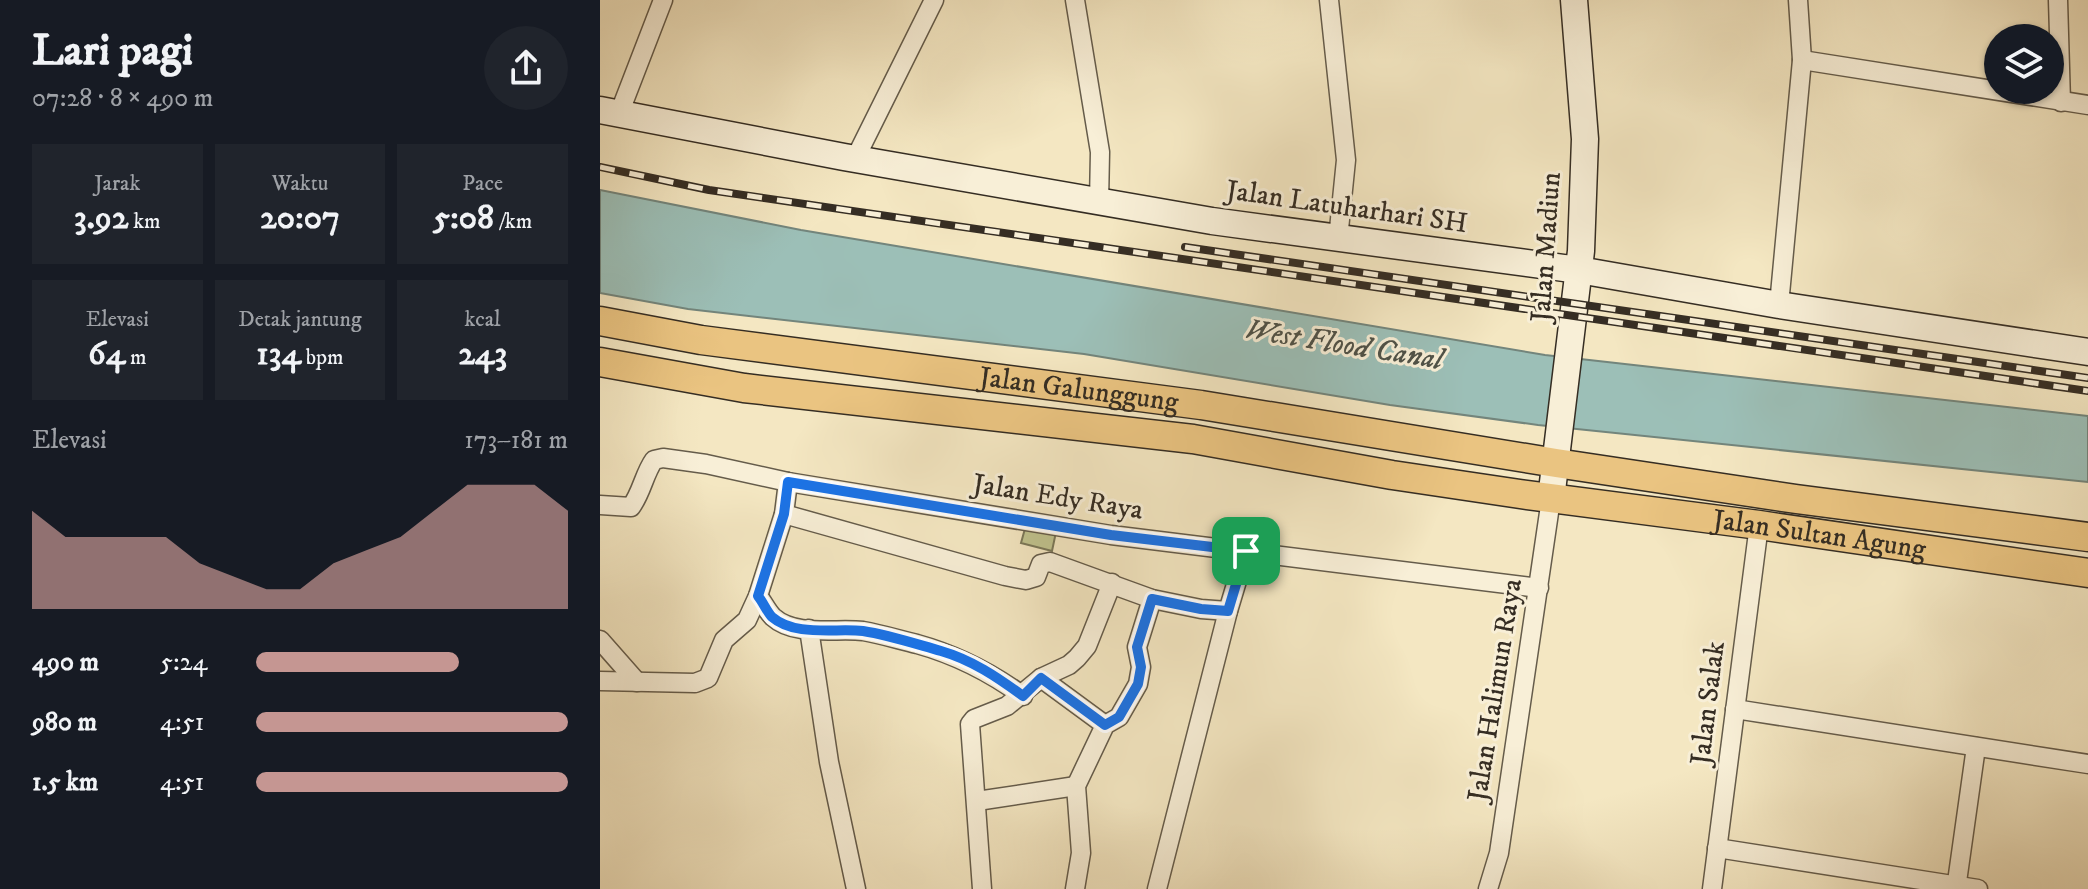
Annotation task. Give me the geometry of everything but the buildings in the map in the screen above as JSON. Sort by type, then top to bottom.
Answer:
[{"type":"main road","name":"Jalan Galunggung","points":[[600,321],[701,340],[1201,405],[1557,458]]},
{"type":"main road","name":"Jalan Galunggung","points":[[600,362],[744,388],[1193,439],[1392,475],[1551,499]]},
{"type":"main road","points":[[1047,421],[1050,386]]},
{"type":"main road","name":"Jalan Sultan Agung","points":[[1557,458],[1809,500],[2088,537]]},
{"type":"main road","name":"Jalan Sultan Agung","points":[[1551,499],[1804,531],[2088,573]]},
{"type":"main road","points":[[1804,531],[1809,500]]},
{"type":"street","points":[[610,112],[663,0]]},
{"type":"street","points":[[855,159],[934,0]]},
{"type":"street","points":[[1075,0],[1100,152],[1099,202]]},
{"type":"street","points":[[1329,0],[1346,160],[1338,239]]},
{"type":"street","name":"Jalan Madiun","points":[[1551,499],[1579,270],[1585,139],[1574,0]]},
{"type":"street","points":[[1779,305],[1802,60],[1798,0]]},
{"type":"street","points":[[2058,0],[2061,24]]},
{"type":"street","points":[[1802,60],[1984,90]]},
{"type":"street","points":[[2064,102],[2088,105]]},
{"type":"street","name":"Jalan Latuharhari SH","points":[[610,112],[1099,202],[1338,239],[1579,270],[1779,305],[2088,352]]},
{"type":"street","name":"Jalan Edy Raya","points":[[600,505],[631,507],[639,496],[649,467],[654,460],[663,458],[788,482],[1111,535],[1539,588]]},
{"type":"street","points":[[600,681],[695,683],[708,678],[724,640],[747,620],[758,596],[784,514],[788,482]]},
{"type":"street","name":"Jalan Halimun Raya","points":[[1488,889],[1499,853],[1551,499]]},
{"type":"street","points":[[784,514],[1005,576],[1032,579],[1046,561],[1152,599],[1228,611]]},
{"type":"street","name":"Jalan Salak","points":[[1712,889],[1759,525]]},
{"type":"street","points":[[1157,889],[1246,551]]},
{"type":"street","points":[[982,889],[970,724],[974,719],[996,712],[1023,696],[1041,678],[1069,665],[1087,646],[1112,583]]},
{"type":"street","points":[[758,596],[773,618],[809,629],[866,632],[946,653],[992,673],[1023,696]]},
{"type":"street","points":[[1075,889],[1081,853],[1076,786],[1105,725],[1119,717],[1138,684],[1141,667],[1137,647],[1152,599]]},
{"type":"street","points":[[809,629],[829,762],[856,889]]},
{"type":"street","points":[[600,640],[637,682]]},
{"type":"street","points":[[1041,678],[1105,725]]},
{"type":"street","points":[[1735,709],[2088,764]]},
{"type":"street","points":[[1956,887],[1976,747]]},
{"type":"street","points":[[977,801],[1076,786]]},
{"type":"street","points":[[1717,848],[1978,889]]},
{"type":"green space","points":[[1026,525],[1056,532],[1052,551],[1021,543]]},
{"type":"water","name":"West Flood Canal","points":[[600,190],[801,230],[1545,355],[2088,416],[2088,482],[1538,425],[1390,405],[1084,354],[688,309],[600,293]]},
{"type":"railway","points":[[600,167],[709,190],[2088,391]]},
{"type":"railway","points":[[1185,247],[2088,378]]},
{"type":"route","points":[[788,482],[1111,535],[1246,551],[1228,611],[1152,599],[1137,647],[1141,667],[1138,684],[1119,717],[1105,725],[1041,678],[1023,696],[992,673],[946,653],[866,632],[794,626],[773,618],[758,596],[784,514],[788,482]]}]
